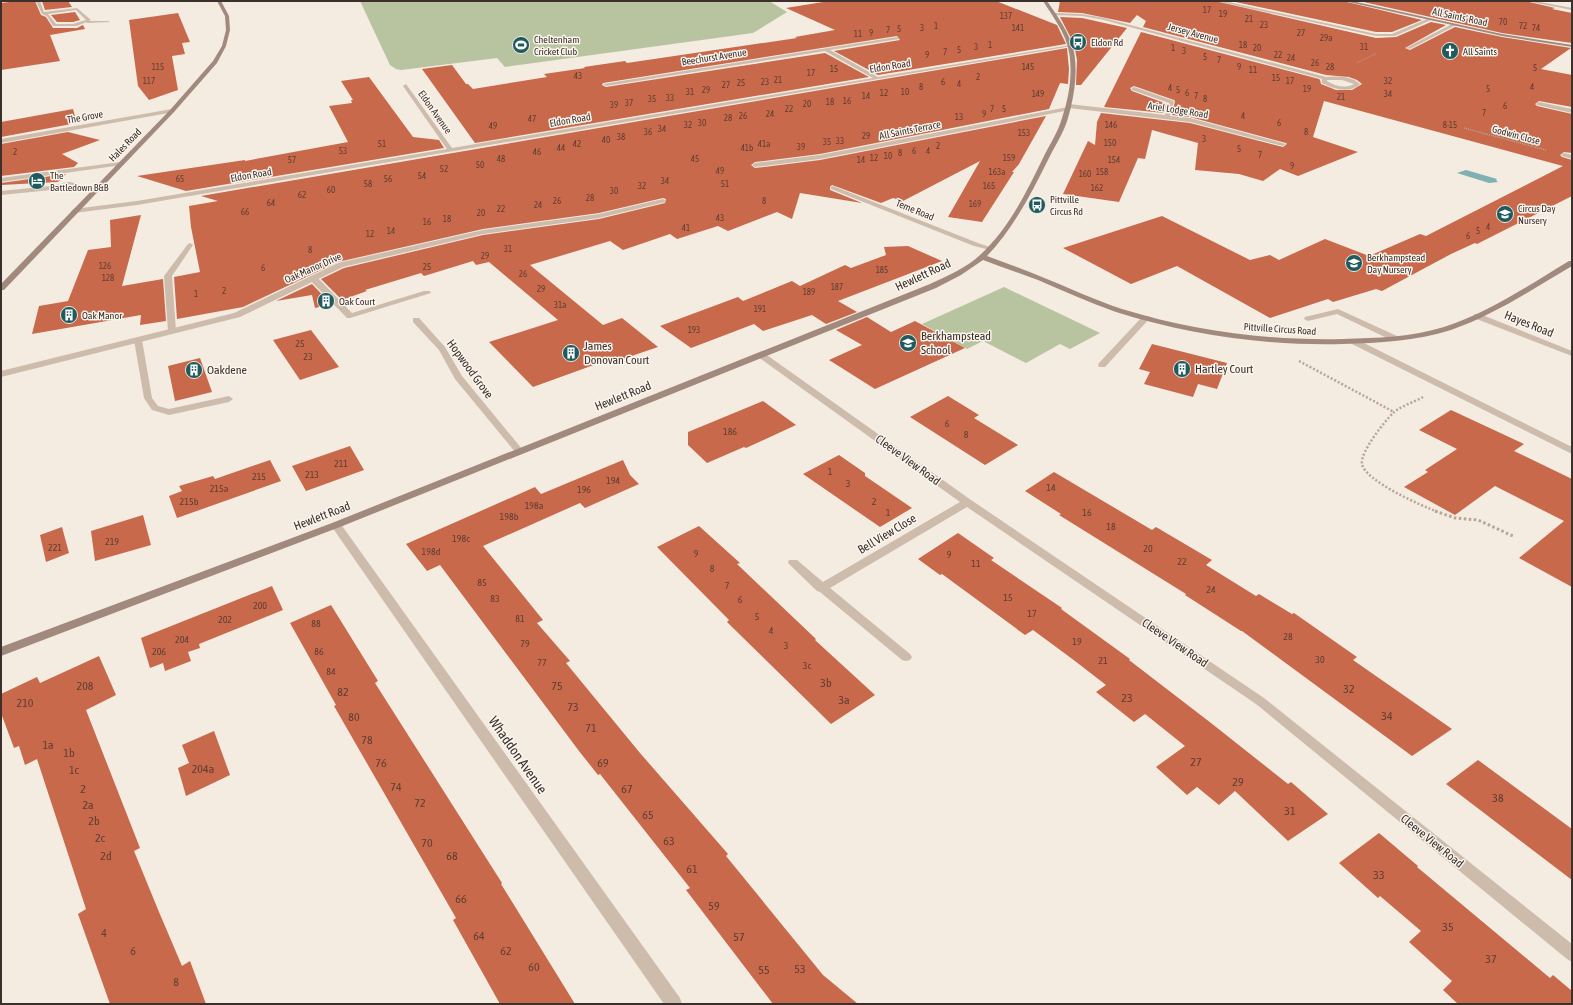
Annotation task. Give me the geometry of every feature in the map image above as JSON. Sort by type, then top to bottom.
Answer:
[{"type":"street","points":[[38,1],[43,13],[48,15],[55,25],[66,26],[87,22],[108,22]]},
{"type":"street","name":"Hales Road","points":[[1,288],[172,111],[208,70],[224,46],[227,35],[228,23],[219,1]]},
{"type":"street","name":"Hewlett Road","points":[[1,652],[336,524],[762,355],[933,286],[963,270],[982,257],[1009,224],[1039,173],[1059,132],[1068,107],[1073,75],[1070,46],[1054,14],[1045,1]]},
{"type":"street","points":[[1218,1],[1376,35],[1393,35],[1429,20]]},
{"type":"street","name":"All Saints' Road","points":[[1346,1],[1502,35],[1572,46]]},
{"type":"street","points":[[1528,1],[1572,10]]},
{"type":"street","points":[[43,13],[77,9],[89,20],[87,22]]},
{"type":"street","name":"Jersey Avenue","points":[[1054,14],[1082,15],[1104,19],[1326,79],[1341,78],[1357,84],[1355,87],[1350,88],[1338,87],[1327,84],[1324,80],[1326,79]]},
{"type":"street","points":[[1408,48],[1454,25]]},
{"type":"street","name":"Beechurst Avenue","points":[[606,84],[896,38]]},
{"type":"street","name":"Eldon Road","points":[[74,211],[137,203],[450,149],[1070,46]]},
{"type":"street","points":[[825,49],[876,78]]},
{"type":"street","name":"Eldon Avenue","points":[[406,86],[450,149]]},
{"type":"street","points":[[1134,89],[1172,102],[1167,117]]},
{"type":"street","points":[[1539,104],[1572,111]]},
{"type":"street","name":"Ariel Lodge Road","points":[[1068,107],[1167,117],[1200,122],[1284,144]]},
{"type":"street","name":"All Saints Terrace","points":[[755,165],[820,157],[1068,107]]},
{"type":"street","name":"The Grove","points":[[1,141],[172,111]]},
{"type":"street","points":[[1564,155],[1572,157]]},
{"type":"street","points":[[1,180],[120,164]]},
{"type":"street","points":[[1,193],[51,188],[68,184],[73,184],[82,188],[96,188]]},
{"type":"street","name":"Teme Road","points":[[833,188],[976,245],[990,248]]},
{"type":"street","name":"Oak Manor Drive","points":[[1,374],[237,315],[341,265],[483,232],[599,216],[664,201]]},
{"type":"street","points":[[172,331],[168,276],[190,245]]},
{"type":"street","name":"Pittville Circus Road","points":[[982,257],[1028,274],[1077,295],[1146,318],[1200,330],[1258,339],[1298,342],[1353,342],[1394,338],[1437,331],[1477,316],[1572,263]]},
{"type":"street","points":[[313,278],[350,316],[427,293]]},
{"type":"street","points":[[1308,319],[1338,311],[1394,338]]},
{"type":"street","name":"Hayes Road","points":[[1477,316],[1572,354]]},
{"type":"street","points":[[1102,365],[1146,318]]},
{"type":"street","name":"Hopwood Grove","points":[[416,320],[442,349],[458,377],[519,451]]},
{"type":"street","points":[[138,340],[148,398],[155,408],[169,412],[229,398]]},
{"type":"street","points":[[1353,342],[1572,451]]},
{"type":"street","name":"Cleeve View Road","points":[[762,355],[967,502],[1260,701],[1572,954]]},
{"type":"street","name":"Bell View Close","points":[[821,588],[967,502]]},
{"type":"street","name":"Whaddon Avenue","points":[[336,524],[674,1004]]},
{"type":"street","points":[[793,564],[906,657]]},
{"type":"path","points":[[1320,77],[1353,66],[1378,52],[1408,48]]},
{"type":"path","name":"Godwin Close","points":[[1464,128],[1564,155]]},
{"type":"path","points":[[1299,361],[1394,412]]},
{"type":"path","points":[[1444,387],[1394,412],[1363,454],[1362,464],[1366,472],[1375,480],[1397,493],[1428,508],[1455,518],[1478,520],[1513,536]]},
{"type":"green space","name":"Cheltenham Cricket Club","points":[[360,1],[769,1],[787,12],[753,33],[505,67],[497,58],[401,70],[390,65]]},
{"type":"green space","points":[[1004,287],[1100,333],[1070,349],[1060,344],[1026,363],[983,341],[967,349],[922,324]]},
{"type":"water","points":[[1466,170],[1497,179],[1496,180],[1498,182],[1489,183],[1457,173]]},
{"type":"building","points":[[35,1],[41,15],[46,17],[53,28],[77,28],[83,25],[85,29],[50,35],[60,61],[1,70],[1,3]]},
{"type":"building","points":[[42,1],[68,1],[72,7],[45,10]]},
{"type":"building","points":[[829,1],[996,1],[1057,25],[1066,44],[878,75],[834,51],[900,40],[897,36],[603,83],[602,85],[606,87],[825,53],[869,77],[475,143],[422,69],[452,65],[466,84],[473,89],[547,77],[544,74],[585,68],[584,67],[625,61],[627,63],[797,38],[795,37],[835,30],[786,8]]},
{"type":"building","points":[[1060,1],[1215,1],[1376,38],[1396,37],[1431,22],[1446,25],[1405,48],[1410,50],[1455,27],[1502,37],[1571,48],[1541,69],[1572,75],[1572,107],[1539,101],[1535,104],[1537,106],[1572,114],[1572,153],[1564,152],[1560,155],[1572,160],[1572,196],[1477,244],[1475,243],[1451,254],[1382,291],[1376,289],[1333,302],[1328,299],[1270,318],[1177,266],[1131,284],[1063,248],[1162,216],[1250,260],[1270,255],[1279,260],[1325,239],[1369,256],[1420,234],[1426,236],[1563,166],[1324,101],[1313,137],[1358,152],[1298,176],[1280,169],[1263,181],[1239,174],[1195,170],[1198,143],[1152,130],[1145,159],[1138,158],[1119,202],[1063,194],[1088,141],[1095,145],[1097,122],[1101,113],[1190,123],[1283,147],[1287,144],[1190,117],[1172,115],[1174,100],[1134,86],[1130,88],[1132,91],[1167,104],[1164,113],[1104,107],[1141,32],[1319,79],[1321,84],[1336,90],[1352,90],[1362,84],[1349,77],[1326,75],[1143,27],[1146,21],[1137,15],[1130,23],[1082,13],[1058,12]]},
{"type":"building","points":[[1231,1],[1343,1],[1422,20],[1392,32],[1376,32]]},
{"type":"building","points":[[1359,1],[1525,1],[1572,13],[1572,43],[1502,33]]},
{"type":"building","points":[[75,12],[80,20],[73,22],[57,22],[51,15]]},
{"type":"building","points":[[178,13],[190,42],[182,43],[185,54],[172,56],[178,90],[149,100],[138,86],[129,20]]},
{"type":"building","points":[[1060,17],[1082,18],[1127,28],[1081,85],[1076,85],[1077,60],[1074,44]]},
{"type":"building","points":[[1067,48],[1069,69],[1068,84],[1060,83],[1049,109],[820,154],[755,162],[751,165],[755,168],[820,160],[1046,116],[1019,164],[1012,172],[1014,172],[982,222],[948,217],[980,161],[903,201],[893,198],[881,203],[832,185],[830,190],[862,203],[800,193],[792,219],[777,212],[728,231],[718,226],[677,239],[670,234],[623,250],[610,241],[530,265],[603,325],[622,318],[658,347],[605,365],[602,362],[533,387],[489,342],[558,320],[489,262],[476,265],[473,261],[424,276],[421,273],[365,290],[367,291],[342,300],[321,279],[344,268],[483,235],[599,219],[665,203],[666,199],[663,198],[599,213],[483,229],[338,262],[243,307],[177,319],[174,277],[200,272],[191,227],[189,206],[218,201],[201,196]]},
{"type":"building","points":[[369,77],[413,137],[439,140],[444,148],[186,191],[137,176],[245,161],[348,142],[329,106],[352,103],[351,100],[353,100],[341,81]]},
{"type":"building","points":[[73,109],[77,123],[1,137],[1,122]]},
{"type":"building","points":[[68,132],[100,140],[62,154],[78,163],[74,167],[1,176],[1,144]]},
{"type":"building","points":[[66,174],[58,182],[1,185],[1,183]]},
{"type":"building","points":[[141,215],[122,286],[163,279],[166,321],[140,325],[141,315],[32,334],[39,306],[68,301],[88,250],[111,247],[110,220]]},
{"type":"building","points":[[908,246],[942,261],[838,301],[857,312],[826,324],[812,315],[763,331],[754,324],[691,348],[660,326],[738,297],[743,301],[792,281],[800,286],[845,265],[851,268],[886,255],[884,247]]},
{"type":"building","points":[[312,284],[331,304],[315,308],[312,295],[276,301]]},
{"type":"building","points":[[867,317],[891,332],[915,321],[965,348],[875,389],[829,360],[862,345],[836,330]]},
{"type":"building","points":[[311,330],[339,367],[300,380],[273,340]]},
{"type":"building","name":"Hartley Court","points":[[1152,344],[1227,363],[1217,389],[1198,384],[1193,397],[1144,384],[1150,372],[1139,369]]},
{"type":"building","points":[[200,358],[212,392],[175,401],[168,366]]},
{"type":"building","points":[[948,396],[979,415],[974,418],[1018,445],[985,465],[910,417]]},
{"type":"building","points":[[763,401],[796,425],[746,448],[744,447],[707,463],[688,445],[688,432]]},
{"type":"building","points":[[1451,410],[1524,444],[1514,451],[1572,479],[1572,587],[1519,558],[1564,521],[1495,486],[1455,515],[1404,487],[1428,472],[1425,470],[1457,449],[1419,430]]},
{"type":"building","points":[[350,446],[364,470],[306,491],[292,466]]},
{"type":"building","points":[[839,455],[865,473],[865,476],[912,508],[880,527],[803,474]]},
{"type":"building","points":[[270,460],[281,481],[177,518],[169,496],[182,491],[179,486],[213,476],[215,479]]},
{"type":"building","points":[[623,460],[630,475],[639,484],[585,508],[580,503],[483,546],[543,620],[537,623],[570,661],[566,663],[640,753],[728,854],[726,856],[823,975],[858,1004],[773,1004],[686,890],[690,888],[600,774],[598,775],[579,751],[440,565],[427,571],[406,544],[535,487],[541,494]]},
{"type":"building","points":[[1054,472],[1152,530],[1156,527],[1212,560],[1206,565],[1256,596],[1259,594],[1292,614],[1294,613],[1357,657],[1353,660],[1452,729],[1412,756],[1242,631],[1185,595],[1186,594],[1059,515],[1061,514],[1025,491]]},
{"type":"building","points":[[143,515],[151,545],[95,561],[91,531]]},
{"type":"building","points":[[699,526],[740,563],[737,564],[816,639],[815,640],[875,695],[831,724],[727,622],[729,620],[657,547]]},
{"type":"building","points":[[62,527],[69,553],[46,562],[40,535]]},
{"type":"building","points":[[958,533],[994,558],[991,560],[1062,608],[1061,609],[1130,659],[1129,660],[1288,784],[1291,782],[1328,814],[1288,841],[1235,791],[1219,805],[1197,787],[1187,795],[1156,767],[1185,746],[1145,714],[1134,722],[1096,692],[1106,685],[1075,661],[1033,630],[1025,635],[942,574],[940,575],[918,559]]},
{"type":"building","points":[[272,586],[283,610],[199,644],[200,648],[188,652],[191,661],[165,671],[163,663],[150,668],[141,638]]},
{"type":"building","points":[[331,605],[378,681],[375,683],[502,883],[501,884],[575,1004],[500,1004],[453,920],[456,918],[334,706],[336,705],[290,623]]},
{"type":"building","points":[[99,656],[116,695],[86,710],[140,848],[134,851],[182,966],[190,961],[206,1004],[110,1004],[78,914],[86,909],[37,759],[25,765],[19,746],[14,748],[1,713],[1,694],[37,677],[40,683]]},
{"type":"building","points":[[214,731],[230,775],[186,796],[178,768],[189,763],[182,745]]},
{"type":"building","points":[[1478,760],[1572,829],[1572,880],[1446,784]]},
{"type":"building","points":[[1379,833],[1418,866],[1417,867],[1550,978],[1553,975],[1572,991],[1572,1004],[1458,1004],[1443,990],[1452,981],[1409,942],[1421,931],[1380,896],[1378,898],[1339,863]]},
{"type":"place","name":"Eldon Rd","points":[[1078,42]]},
{"type":"place","name":"Cheltenham Cricket Club","points":[[521,45]]},
{"type":"place","name":"All Saints","points":[[1450,51]]},
{"type":"place","name":"The Battledown B&B","points":[[37,181]]},
{"type":"place","name":"Pittville Circus Rd","points":[[1037,205]]},
{"type":"place","name":"Circus Day Nursery","points":[[1505,214]]},
{"type":"place","name":"Berkhampstead Day Nursery","points":[[1354,263]]},
{"type":"place","name":"Oak Court","points":[[326,301]]},
{"type":"place","name":"Oak Manor","points":[[69,315]]},
{"type":"place","name":"Berkhampstead School","points":[[908,343]]},
{"type":"place","name":"James Donovan Court","points":[[571,353]]},
{"type":"place","name":"Hartley Court","points":[[1182,369]]},
{"type":"place","name":"Oakdene","points":[[194,370]]}]
